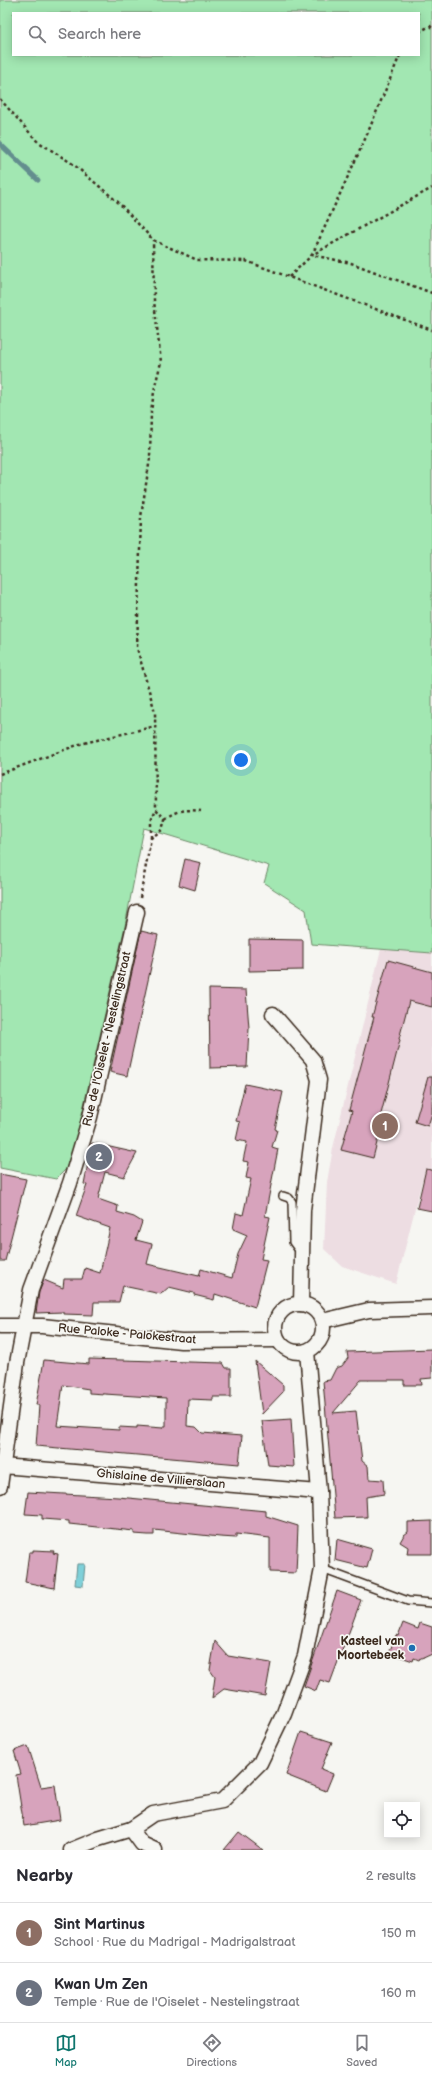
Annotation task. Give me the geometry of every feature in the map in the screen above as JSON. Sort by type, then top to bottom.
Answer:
[{"type":"street","name":"Rue de l'Oiselet - Nestelingstraat","points":[[0,1486],[24,1325],[31,1290],[70,1183],[90,1117],[137,912]]},
{"type":"street","points":[[273,1014],[313,1060],[319,1080],[303,1210],[301,1304]]},
{"type":"street","points":[[301,1304],[310,1307],[318,1312],[322,1320],[322,1335],[319,1342],[307,1351],[299,1353],[290,1351],[278,1340],[276,1323],[279,1315],[284,1309],[292,1305],[301,1304]]},
{"type":"street","points":[[322,1320],[369,1310],[432,1308]]},
{"type":"street","name":"Rue Paloke - Palokestraat","points":[[0,1326],[24,1325],[181,1341],[278,1340]]},
{"type":"street","points":[[71,1850],[98,1839],[131,1829],[153,1814],[222,1801],[260,1763],[284,1713],[305,1656],[322,1569],[319,1492],[307,1351]]},
{"type":"street","name":"Ghislaine de Villierslaan","points":[[2,1466],[319,1492]]},
{"type":"street","points":[[131,1829],[142,1844],[155,1850]]},
{"type":"lane","points":[[283,1196],[289,1198],[292,1202],[292,1242],[302,1255]]},
{"type":"lane","points":[[322,1569],[408,1601],[432,1602]]},
{"type":"path","points":[[420,31],[430,26],[432,28]]},
{"type":"path","points":[[312,255],[366,137],[400,56]]},
{"type":"path","points":[[0,100],[37,141],[73,164],[119,203],[153,240],[197,260],[246,261],[432,330]]},
{"type":"path","points":[[289,277],[312,255],[432,188]]},
{"type":"path","points":[[137,912],[151,838],[151,821],[156,809],[155,712],[137,648],[141,517],[150,458],[151,410],[154,386],[161,362],[154,302],[153,240]]},
{"type":"path","points":[[312,255],[351,263],[432,293]]},
{"type":"path","points":[[0,774],[80,744],[156,726]]},
{"type":"path","points":[[156,809],[165,819]]},
{"type":"path","points":[[151,838],[162,830],[165,819],[177,811],[187,809],[201,811]]},
{"type":"shaded area","points":[[381,949],[432,953],[432,1177],[422,1181],[396,1284],[342,1266],[324,1249],[327,1182],[333,1148]]},
{"type":"green space","points":[[0,0],[432,0],[432,953],[311,944],[306,910],[264,883],[269,866],[144,828],[125,926],[76,1140],[66,1169],[56,1179],[0,1168]]},
{"type":"water","points":[[77,1564],[85,1564],[83,1586],[75,1585]]},
{"type":"building","points":[[185,859],[201,863],[195,890],[179,885]]},
{"type":"building","points":[[141,931],[158,935],[127,1076],[110,1072]]},
{"type":"building","points":[[249,939],[303,940],[303,970],[249,971]]},
{"type":"building","points":[[388,960],[432,972],[432,1007],[409,1001],[381,1114],[384,1115],[373,1158],[341,1150],[352,1111],[349,1110],[374,1017],[372,1017]]},
{"type":"building","points":[[209,989],[246,990],[249,1028],[247,1067],[210,1068]]},
{"type":"building","points":[[428,1077],[432,1077],[432,1113],[428,1126],[415,1122]]},
{"type":"building","points":[[245,1084],[283,1092],[275,1129],[277,1130],[272,1147],[278,1149],[265,1216],[270,1217],[261,1259],[267,1260],[255,1307],[215,1294],[214,1300],[169,1287],[161,1294],[123,1286],[119,1302],[94,1302],[93,1315],[63,1314],[63,1312],[36,1313],[39,1292],[44,1280],[63,1288],[64,1279],[82,1279],[85,1268],[100,1273],[110,1228],[76,1216],[87,1185],[84,1184],[92,1143],[137,1153],[124,1177],[105,1172],[98,1199],[118,1206],[117,1212],[134,1217],[142,1222],[136,1240],[152,1244],[147,1264],[199,1276],[201,1269],[232,1278],[238,1254],[247,1235],[233,1229],[236,1213],[243,1215],[251,1179],[246,1178],[249,1162],[243,1161],[247,1142],[236,1140],[240,1122],[236,1121]]},
{"type":"building","points":[[426,1169],[432,1170],[432,1211],[417,1208]]},
{"type":"building","points":[[0,1174],[26,1179],[5,1261],[0,1261]]},
{"type":"building","points":[[432,1349],[432,1378],[421,1379],[422,1385],[404,1385],[404,1380],[361,1380],[333,1413],[356,1411],[362,1461],[368,1466],[369,1479],[383,1480],[384,1494],[366,1497],[367,1517],[335,1518],[323,1381],[330,1380],[336,1368],[342,1366],[348,1358],[347,1352]]},
{"type":"building","points":[[89,1359],[223,1363],[226,1368],[231,1368],[231,1397],[213,1397],[213,1400],[188,1399],[187,1426],[196,1427],[202,1433],[242,1436],[239,1464],[36,1446],[39,1405],[36,1405],[44,1360],[89,1364]],"holes":[[[63,1385],[89,1389],[89,1393],[166,1398],[166,1426],[163,1426],[163,1428],[137,1426],[137,1428],[119,1427],[119,1430],[57,1426]]]},
{"type":"building","points":[[255,1361],[283,1385],[283,1392],[262,1414]]},
{"type":"building","points":[[291,1419],[294,1467],[268,1465],[262,1421]]},
{"type":"building","points":[[28,1492],[118,1497],[266,1511],[266,1516],[298,1526],[296,1573],[270,1572],[270,1538],[236,1534],[236,1538],[220,1537],[154,1530],[154,1535],[134,1534],[134,1531],[69,1524],[69,1521],[42,1519],[42,1515],[25,1514]]},
{"type":"building","points":[[432,1521],[432,1554],[407,1554],[408,1547],[400,1542],[404,1535],[408,1532],[408,1522]]},
{"type":"building","points":[[337,1539],[372,1549],[367,1568],[335,1560]]},
{"type":"building","points":[[33,1550],[54,1551],[53,1553],[58,1554],[54,1588],[25,1582],[29,1552],[33,1552]]},
{"type":"building","points":[[337,1591],[361,1600],[330,1683],[320,1680],[316,1691],[304,1686]]},
{"type":"building","name":"Kasteel van Moortebeek","points":[[403,1623],[418,1629],[420,1623],[432,1627],[432,1654],[419,1660],[414,1658],[413,1661],[389,1653],[396,1635],[398,1636]]},
{"type":"building","points":[[215,1641],[228,1656],[271,1663],[265,1696],[224,1689],[212,1698],[215,1677],[210,1670]]},
{"type":"building","points":[[301,1732],[332,1742],[321,1769],[333,1774],[326,1791],[286,1775]]},
{"type":"building","points":[[28,1746],[41,1787],[55,1785],[60,1820],[24,1826],[16,1775],[21,1774],[14,1751]]},
{"type":"building","points":[[239,1832],[263,1850],[224,1850]]},
{"type":"waterway","points":[[0,144],[38,180]]},
{"type":"place","name":"Sint Martinus","points":[[385,1126]]},
{"type":"place","name":"Kwan Um Zen","points":[[99,1157]]},
{"type":"place","name":"Kasteel van Moortebeek","points":[[412,1648]]}]
